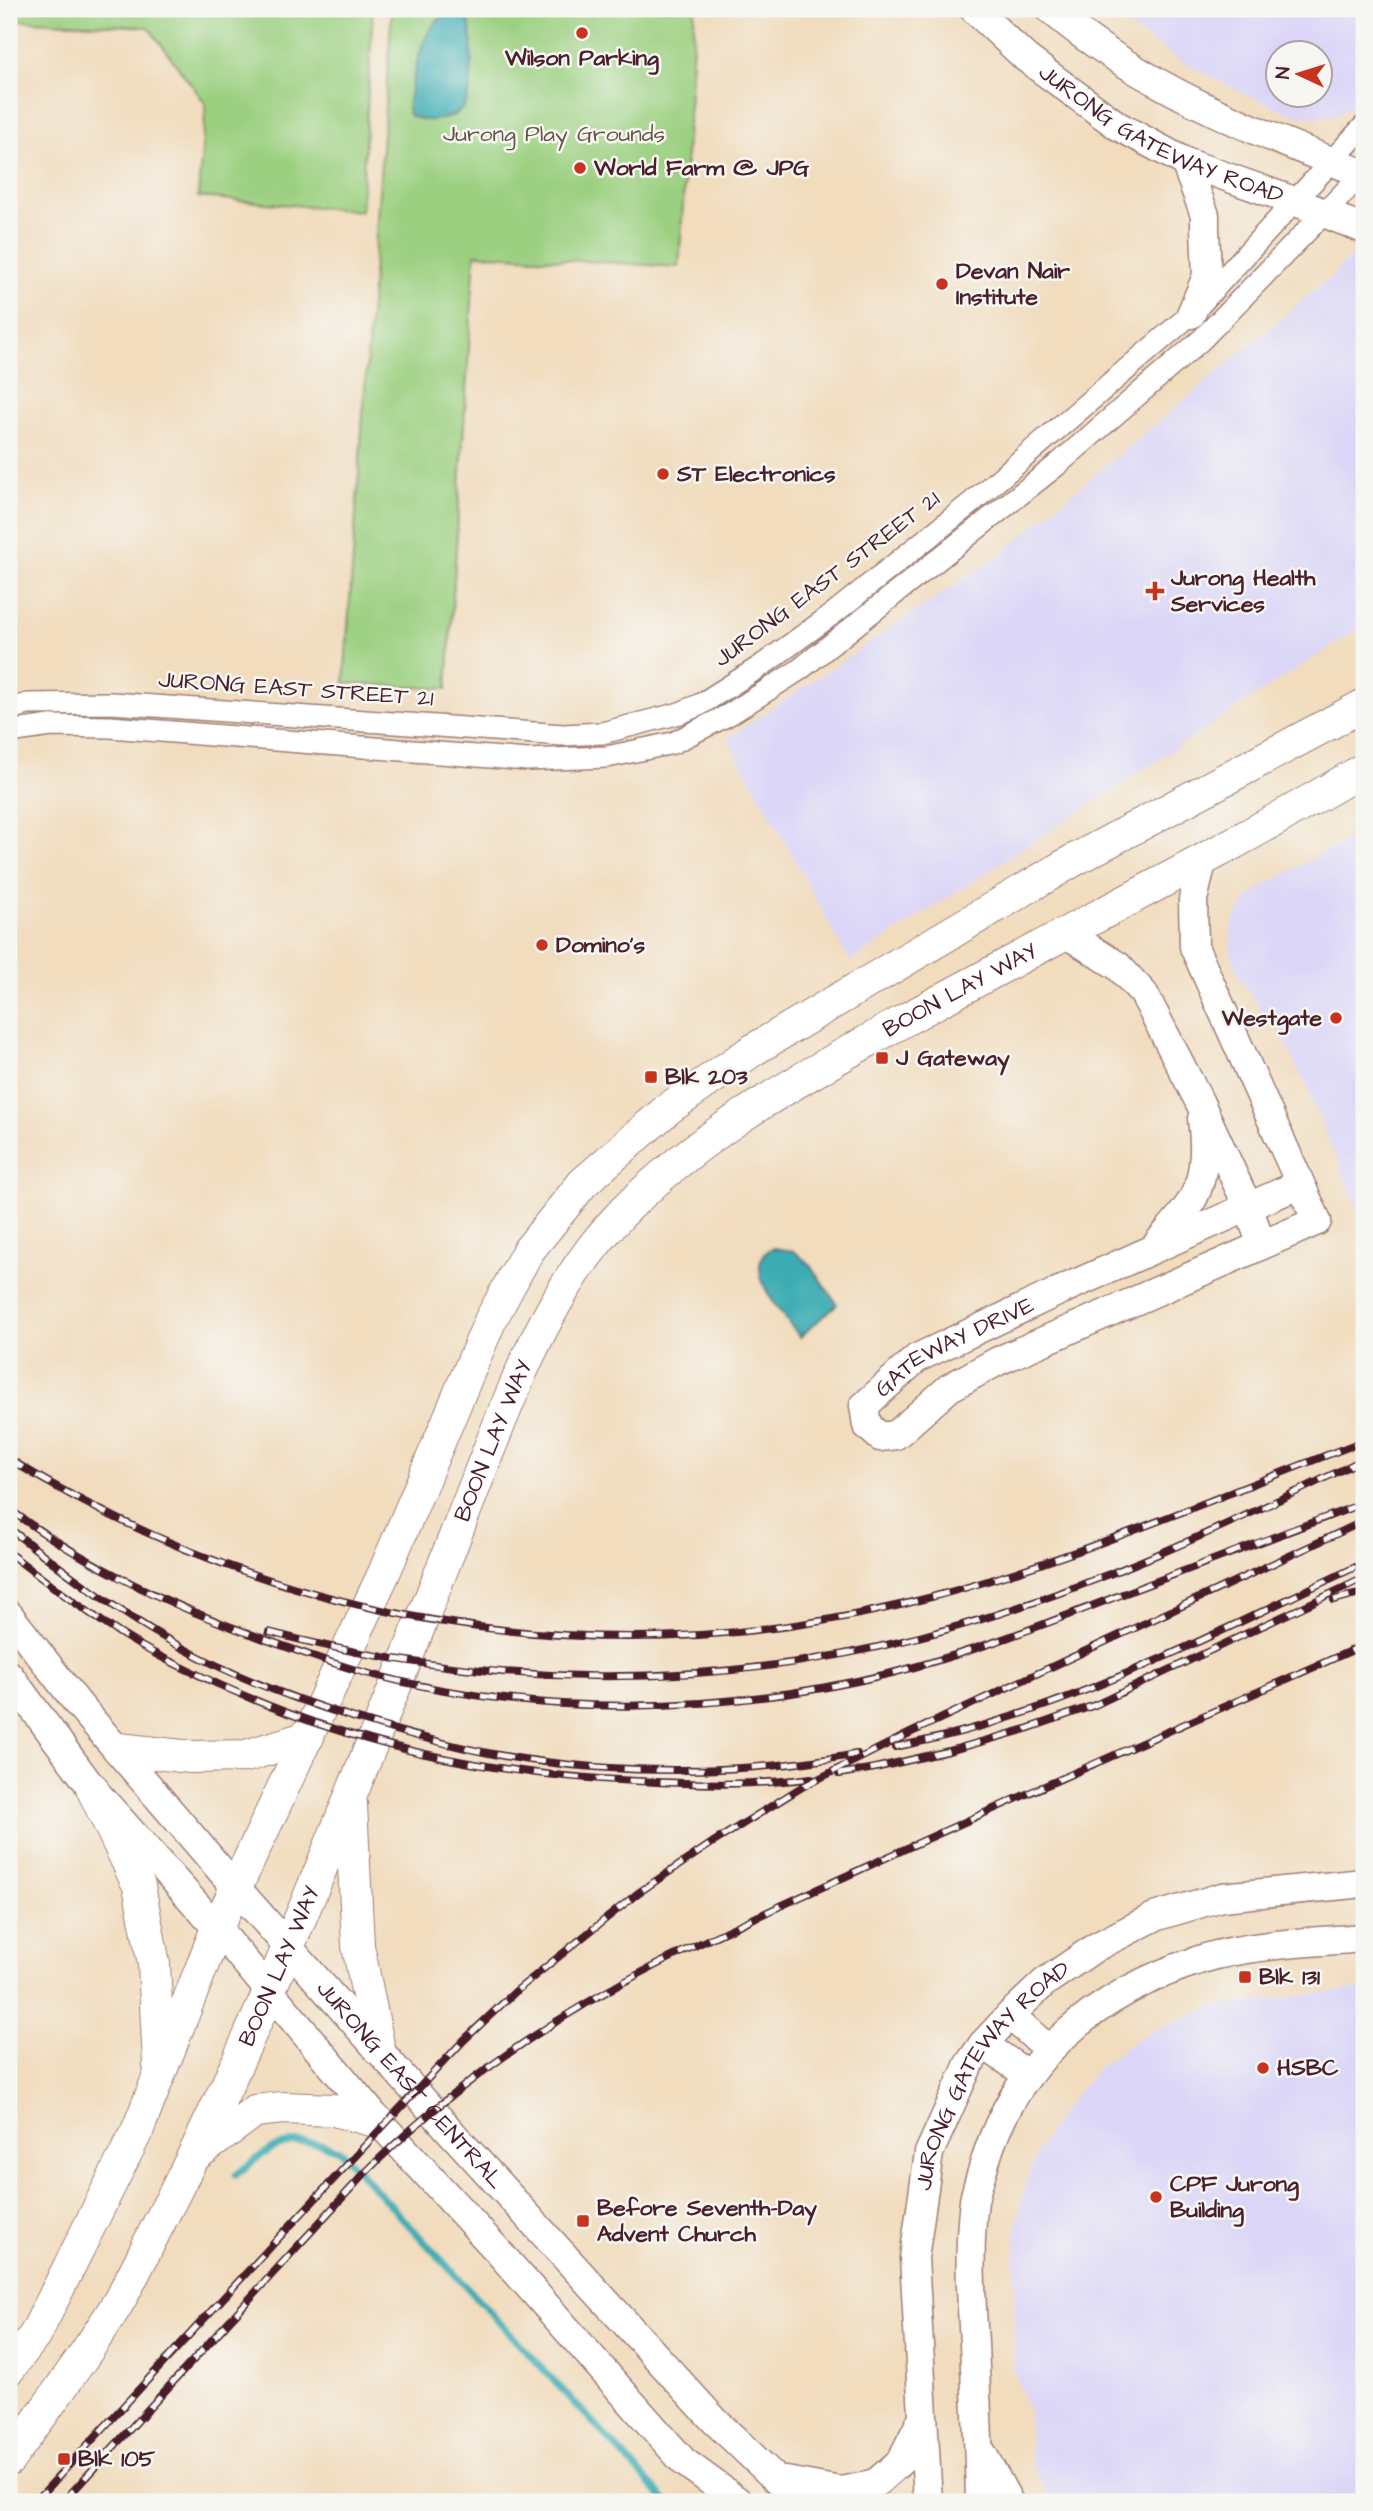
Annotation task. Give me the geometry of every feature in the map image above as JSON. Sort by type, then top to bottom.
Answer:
[{"type":"main road","name":"JURONG GATEWAY ROAD","points":[[974,9],[1026,58],[1118,126],[1185,162],[1364,229]]},
{"type":"main road","name":"JURONG GATEWAY ROAD","points":[[1050,9],[1076,31],[1146,77],[1262,134],[1364,174]]},
{"type":"main road","points":[[1185,162],[1205,215],[1207,276],[1191,314]]},
{"type":"main road","points":[[9,2369],[35,2335],[138,2129],[217,1928],[384,1573],[489,1321],[528,1251],[583,1183],[669,1108],[753,1050],[1074,860],[1364,705]]},
{"type":"main road","name":"BOON LAY WAY","points":[[9,2460],[81,2359],[119,2300],[192,2158],[289,1946],[521,1370],[568,1282],[622,1213],[699,1144],[792,1083],[1065,933],[1202,862],[1364,769]]},
{"type":"main road","name":"GATEWAY DRIVE","points":[[1202,862],[1193,900],[1194,947],[1317,1221],[998,1361],[949,1388],[896,1435],[880,1437],[867,1425],[864,1406],[917,1358],[1154,1248],[1300,1184]]},
{"type":"main road","points":[[1065,933],[1118,966],[1144,994],[1200,1103],[1248,1207],[1262,1245]]},
{"type":"main road","points":[[1154,1248],[1191,1203],[1202,1173],[1205,1143],[1200,1103]]},
{"type":"main road","name":"JURONG EAST CENTRAL","points":[[9,1615],[78,1704],[450,2132],[714,2420],[775,2478],[808,2502]]},
{"type":"main road","name":"JURONG EAST CENTRAL","points":[[9,1675],[92,1787],[217,1928],[379,2123],[498,2250],[683,2461],[739,2502]]},
{"type":"main road","points":[[119,1749],[191,1757],[246,1756],[308,1737]]},
{"type":"main road","points":[[92,1787],[139,1886],[154,1964],[159,2073]]},
{"type":"main road","points":[[351,1792],[358,1946],[379,2049]]},
{"type":"main road","name":"JURONG GATEWAY ROAD","points":[[928,2502],[914,2258],[929,2153],[963,2076],[983,2044],[1045,1982],[1096,1947],[1154,1917],[1222,1897],[1364,1883]]},
{"type":"main road","name":"JURONG GATEWAY ROAD","points":[[980,2502],[969,2268],[975,2198],[991,2140],[1018,2087],[1049,2050],[1098,2008],[1143,1983],[1203,1959],[1269,1946],[1364,1938]]},
{"type":"main road","points":[[1010,2015],[1049,2050]]},
{"type":"main road","points":[[983,2044],[1028,2075]]},
{"type":"main road","points":[[192,2158],[256,2112],[283,2108],[334,2110],[379,2123]]},
{"type":"main road","points":[[775,2478],[841,2491],[877,2482],[901,2461],[922,2419]]},
{"type":"main road","points":[[979,2448],[1009,2502]]},
{"type":"street","name":"JURONG EAST STREET 21","points":[[9,709],[28,704],[112,703],[563,735],[602,733],[680,713],[701,704],[834,613],[971,503],[1191,314],[1364,126]]},
{"type":"street","points":[[9,732],[51,726],[110,727],[527,760],[607,757],[673,743],[739,709],[799,670],[1057,465],[1201,340],[1364,174]]},
{"type":"shaded area","points":[[1102,9],[1364,9],[1364,99],[1354,110],[1350,107],[1334,115],[1314,118],[1294,115],[1277,108],[1334,108],[1334,38],[1264,38],[1264,102],[1177,59]]},
{"type":"shaded area","name":"Jurong Health Services","points":[[1364,241],[1364,625],[850,962],[728,738],[997,557],[1331,277]]},
{"type":"shaded area","points":[[1364,830],[1364,1224],[1305,1083],[1279,1031],[1251,996],[1238,974],[1230,949],[1231,931],[1236,917],[1244,903],[1257,890]]},
{"type":"shaded area","points":[[1364,1988],[1364,2502],[1052,2502],[1031,2463],[1029,2414],[1014,2371],[1015,2236],[1024,2189],[1038,2150],[1064,2108],[1099,2067],[1142,2036],[1211,2007]]},
{"type":"green space","points":[[9,9],[373,9],[361,211],[198,197],[206,104],[148,27],[12,20],[9,47]]},
{"type":"green space","name":"Jurong Play Grounds","points":[[392,9],[695,9],[679,267],[475,254],[447,689],[344,683]]},
{"type":"water","points":[[448,15],[468,18],[472,59],[467,100],[457,113],[449,117],[433,120],[416,118],[409,115],[408,106],[420,54],[431,29]]},
{"type":"water","points":[[773,1248],[794,1251],[810,1265],[837,1304],[800,1337],[775,1305],[762,1279],[760,1267],[763,1256]]},
{"type":"waterway","points":[[236,2175],[283,2144],[308,2142],[339,2150],[667,2502]]},
{"type":"railway","points":[[9,1459],[111,1516],[218,1562],[328,1597],[440,1621],[554,1634],[669,1636],[785,1626],[900,1605],[960,1589],[1135,1530],[1364,1441]]},
{"type":"railway","points":[[269,1632],[349,1651],[512,1673],[594,1676],[676,1674],[758,1667],[839,1655],[977,1621],[1090,1582],[1201,1536],[1364,1459]]},
{"type":"railway","points":[[9,1509],[69,1549],[164,1599],[230,1627],[340,1665],[430,1688],[496,1698],[629,1706],[762,1697],[828,1687],[923,1665],[1046,1624],[1364,1503]]},
{"type":"railway","points":[[35,2502],[464,2040],[516,1991],[638,1893],[802,1787],[912,1732],[1364,1521]]},
{"type":"railway","points":[[9,1528],[113,1605],[200,1657],[287,1695],[429,1739],[504,1756],[591,1767],[635,1769],[726,1769],[857,1754]]},
{"type":"railway","points":[[9,1553],[92,1615],[157,1655],[270,1706],[372,1741],[476,1764],[582,1778],[724,1784],[811,1778]]},
{"type":"railway","points":[[895,1747],[957,1733],[1076,1694],[1193,1644],[1364,1563]]},
{"type":"railway","points":[[839,1774],[949,1751],[1026,1729],[1095,1705],[1364,1578]]},
{"type":"railway","points":[[1334,1600],[1364,1592]]},
{"type":"railway","points":[[63,2502],[364,2174],[430,2113],[501,2058],[616,1986],[708,1939],[1364,1645]]},
{"type":"place","name":"Wilson Parking","points":[[582,33]]},
{"type":"place","name":"World Farm @ JPG","points":[[580,168]]},
{"type":"place","name":"Devan Nair Institute","points":[[942,284]]},
{"type":"place","name":"ST Electronics","points":[[663,474]]},
{"type":"place","name":"Jurong Health Services","points":[[1155,591]]},
{"type":"place","name":"Domino's","points":[[542,945]]},
{"type":"place","name":"Westgate","points":[[1336,1018]]},
{"type":"place","name":"J Gateway","points":[[882,1058]]},
{"type":"place","name":"Blk 203","points":[[651,1077]]},
{"type":"place","name":"Blk 131","points":[[1245,1977]]},
{"type":"place","name":"HSBC","points":[[1263,2068]]},
{"type":"place","name":"CPF Jurong Building","points":[[1156,2197]]},
{"type":"place","name":"Before Seventh-Day Advent Church","points":[[583,2221]]},
{"type":"place","name":"Blk 105","points":[[64,2459]]}]
